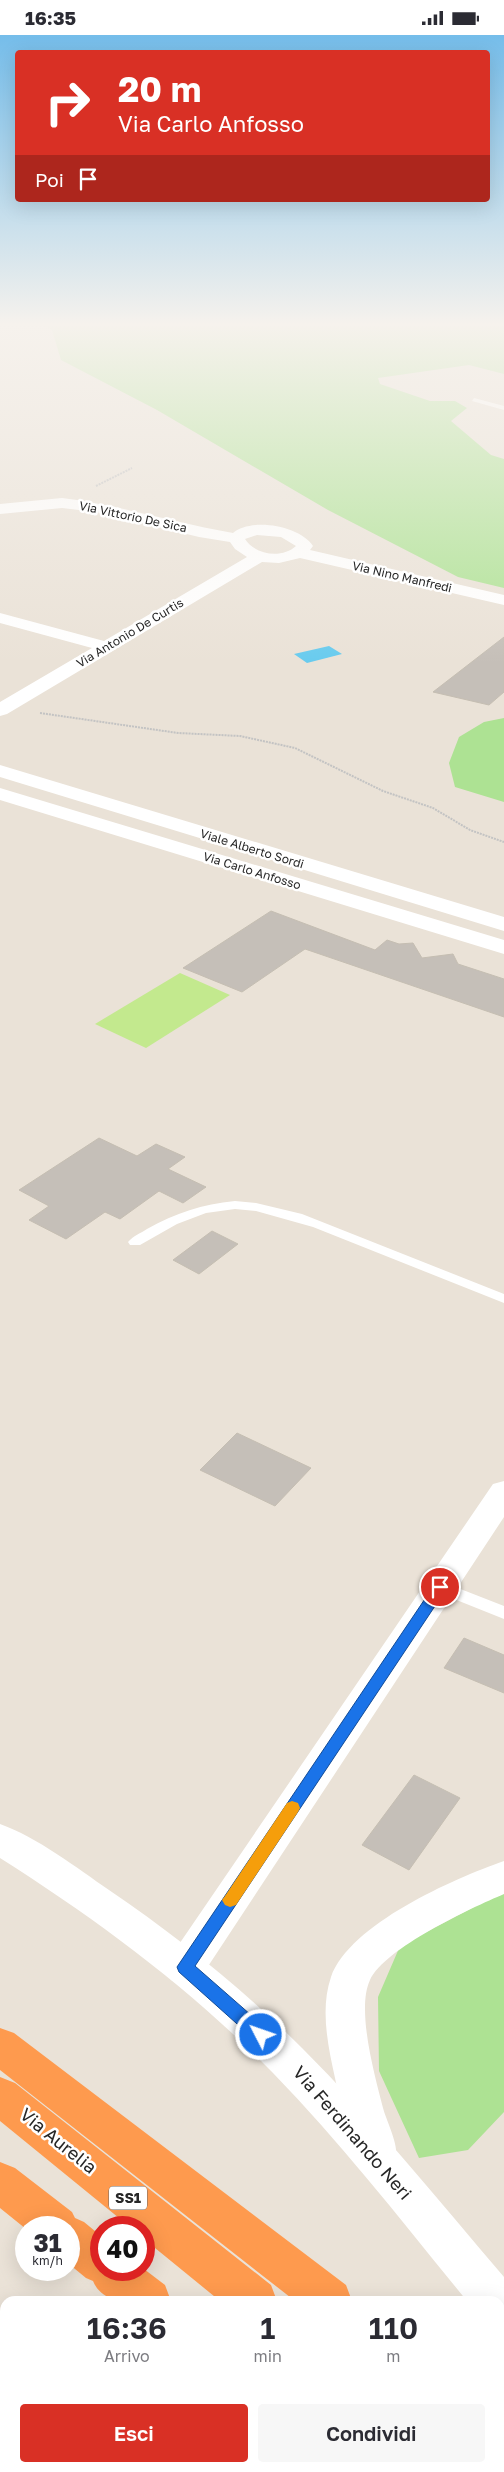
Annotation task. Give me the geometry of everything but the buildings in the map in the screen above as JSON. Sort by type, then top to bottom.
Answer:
[{"type":"highway","points":[[0,2046],[324,2296]]},
{"type":"highway","name":"Via Aurelia","points":[[0,2096],[249,2296]]},
{"type":"highway","points":[[0,2182],[43,2216]]},
{"type":"highway","points":[[80,2246],[90,2254]]},
{"type":"highway","points":[[124,2281],[143,2296]]},
{"type":"street","name":"Via Vittorio De Sica","points":[[0,509],[62,503],[96,507],[199,532],[236,538]]},
{"type":"street","points":[[257,530],[290,534],[301,540],[305,546],[300,553],[286,557],[260,556],[247,552],[238,545],[236,538],[242,533],[257,530]]},
{"type":"street","name":"Via Nino Manfredi","points":[[300,553],[504,600]]},
{"type":"street","name":"Via Antonio De Curtis","points":[[2,709],[260,556]]},
{"type":"street","points":[[0,618],[107,647]]},
{"type":"street","name":"Viale Alberto Sordi","points":[[0,771],[161,821],[502,922]]},
{"type":"street","name":"Via Carlo Anfosso","points":[[0,794],[504,947]]},
{"type":"street","points":[[140,837],[161,821]]},
{"type":"street","points":[[185,1967],[504,1492]]},
{"type":"street","name":"Via Ferdinando Neri","points":[[0,1839],[69,1881],[128,1922],[185,1967],[288,2061],[378,2161],[491,2296]]},
{"type":"street","points":[[378,2161],[351,2054],[347,2012],[350,1978],[362,1960],[376,1947],[441,1907],[504,1877]]},
{"type":"lane","points":[[135,1243],[175,1219],[193,1212],[214,1207],[255,1207],[303,1219],[504,1299]]},
{"type":"lane","points":[[440,1587],[504,1613]]},
{"type":"path","points":[[2,709],[178,733],[240,736],[295,748],[384,791],[433,808],[470,830],[504,842]]},
{"type":"green space","points":[[203,437],[470,437],[491,455],[504,459],[504,588],[458,577],[328,510]]},
{"type":"green space","points":[[504,718],[504,802],[455,787],[449,763],[459,737],[484,722]]},
{"type":"green space","points":[[180,973],[230,995],[146,1048],[95,1024]]},
{"type":"green space","points":[[504,1891],[504,2112],[468,2150],[419,2158],[379,2071],[378,1997],[400,1946]]},
{"type":"water","points":[[329,646],[342,654],[307,663],[294,654]]},
{"type":"slow traffic","points":[[230,1900],[292,1808]]},
{"type":"route","points":[[261,2035],[185,1967],[440,1587]]}]
